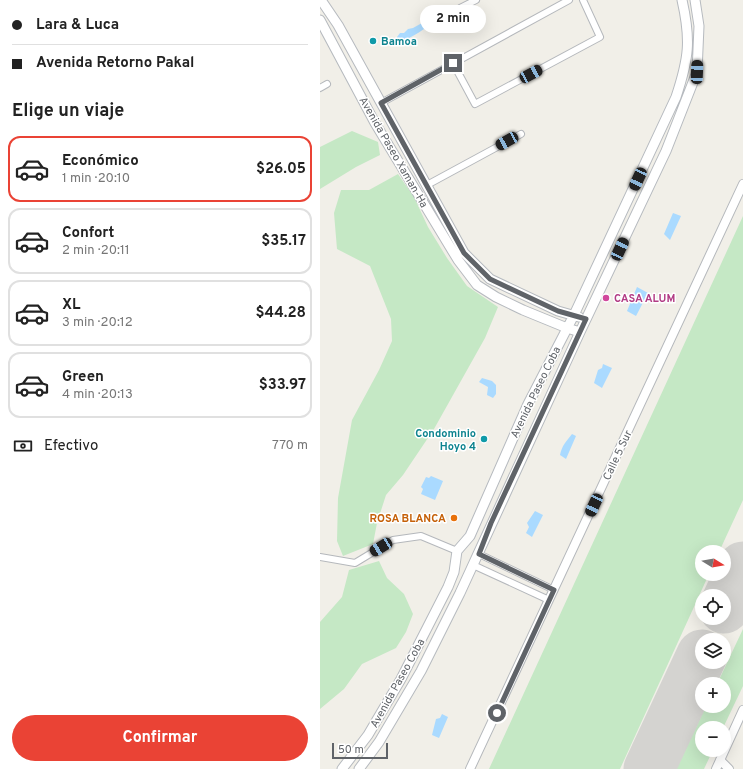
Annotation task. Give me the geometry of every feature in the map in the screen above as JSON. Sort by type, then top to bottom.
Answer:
[{"type":"main road","name":"Avenida Paseo Xaman-Ha","points":[[322,0],[338,25],[464,253],[490,279],[558,311],[586,319]]},
{"type":"main road","name":"Avenida Paseo Coba","points":[[342,769],[368,734],[401,679],[448,587],[454,572],[457,551],[470,536],[528,404],[574,315],[676,97],[684,76],[688,53],[688,28],[682,0]]},
{"type":"main road","name":"Avenida Paseo Coba","points":[[359,769],[379,742],[421,671],[460,593],[586,319],[666,151],[697,72],[699,26],[696,0]]},
{"type":"main road","name":"Avenida Paseo Xaman-Ha","points":[[320,20],[375,123],[458,260],[478,285],[496,297],[567,328],[580,332]]},
{"type":"main road","points":[[478,517],[491,523]]},
{"type":"main road","points":[[448,587],[460,593]]},
{"type":"street","points":[[460,8],[476,0]]},
{"type":"street","points":[[381,103],[569,0]]},
{"type":"street","points":[[453,63],[475,104],[600,37],[583,0]]},
{"type":"street","points":[[320,88],[327,84]]},
{"type":"street","points":[[427,185],[521,134]]},
{"type":"street","name":"Calle 5 Sur","points":[[470,769],[743,184]]},
{"type":"street","points":[[320,557],[355,563],[393,540],[421,536],[457,551]]},
{"type":"street","points":[[479,554],[554,590]]},
{"type":"street","points":[[473,565],[549,600]]},
{"type":"street","points":[[716,769],[743,710]]},
{"type":"street","points":[[720,760],[729,769]]},
{"type":"green space","points":[[352,131],[378,142],[380,155],[356,167],[320,189],[320,147]]},
{"type":"green space","points":[[398,174],[414,197],[428,227],[447,258],[467,286],[498,307],[485,338],[434,429],[403,475],[386,495],[377,523],[373,544],[343,556],[337,541],[338,498],[352,420],[379,370],[392,341],[391,319],[370,266],[337,249],[334,213],[341,190],[369,190]]},
{"type":"green space","points":[[743,216],[743,500],[722,545],[695,545],[695,581],[706,581],[702,589],[695,589],[695,605],[620,769],[489,769]]},
{"type":"green space","points":[[379,561],[387,578],[404,594],[413,614],[406,632],[396,648],[362,664],[344,689],[320,709],[320,622],[342,597],[349,570]]},
{"type":"green space","points":[[743,629],[743,686],[731,711],[731,677],[720,677],[724,669],[731,669],[731,654]]},
{"type":"green space","points":[[703,713],[730,713],[726,721],[699,721]]},
{"type":"green space","points":[[695,729],[695,757],[710,757],[704,769],[676,769]]},
{"type":"water","points":[[422,23],[425,26],[424,29],[400,42],[397,37],[400,33],[404,33],[408,29]]},
{"type":"water","points":[[673,213],[681,216],[670,240],[664,234]]},
{"type":"water","points":[[637,287],[648,293],[636,316],[627,311]]},
{"type":"water","points":[[603,364],[612,368],[602,388],[594,383],[598,370],[602,368]]},
{"type":"water","points":[[482,378],[492,381],[496,385],[496,394],[493,398],[487,395],[488,387],[479,382]]},
{"type":"water","points":[[572,434],[576,436],[566,459],[560,455],[563,446]]},
{"type":"water","points":[[431,476],[443,481],[435,500],[421,494],[423,489],[421,487],[426,477],[429,478]]},
{"type":"water","points":[[535,511],[543,515],[532,537],[526,533],[529,527],[527,523]]},
{"type":"water","points":[[442,714],[448,717],[439,738],[432,735],[436,719],[440,718]]},
{"type":"runway","points":[[731,593],[743,567]]},
{"type":"runway","points":[[649,769],[695,669]]},
{"type":"place","name":"Bamoa","points":[[373,41]]},
{"type":"place","name":"CASA ALUM","points":[[606,298]]},
{"type":"place","name":"Condominio Hoyo 4","points":[[484,439]]},
{"type":"place","name":"ROSA BLANCA","points":[[454,518]]},
{"type":"route","points":[[453,63],[381,103],[464,253],[490,279],[558,311],[586,319],[491,523],[479,554],[554,590],[497,713]]}]
